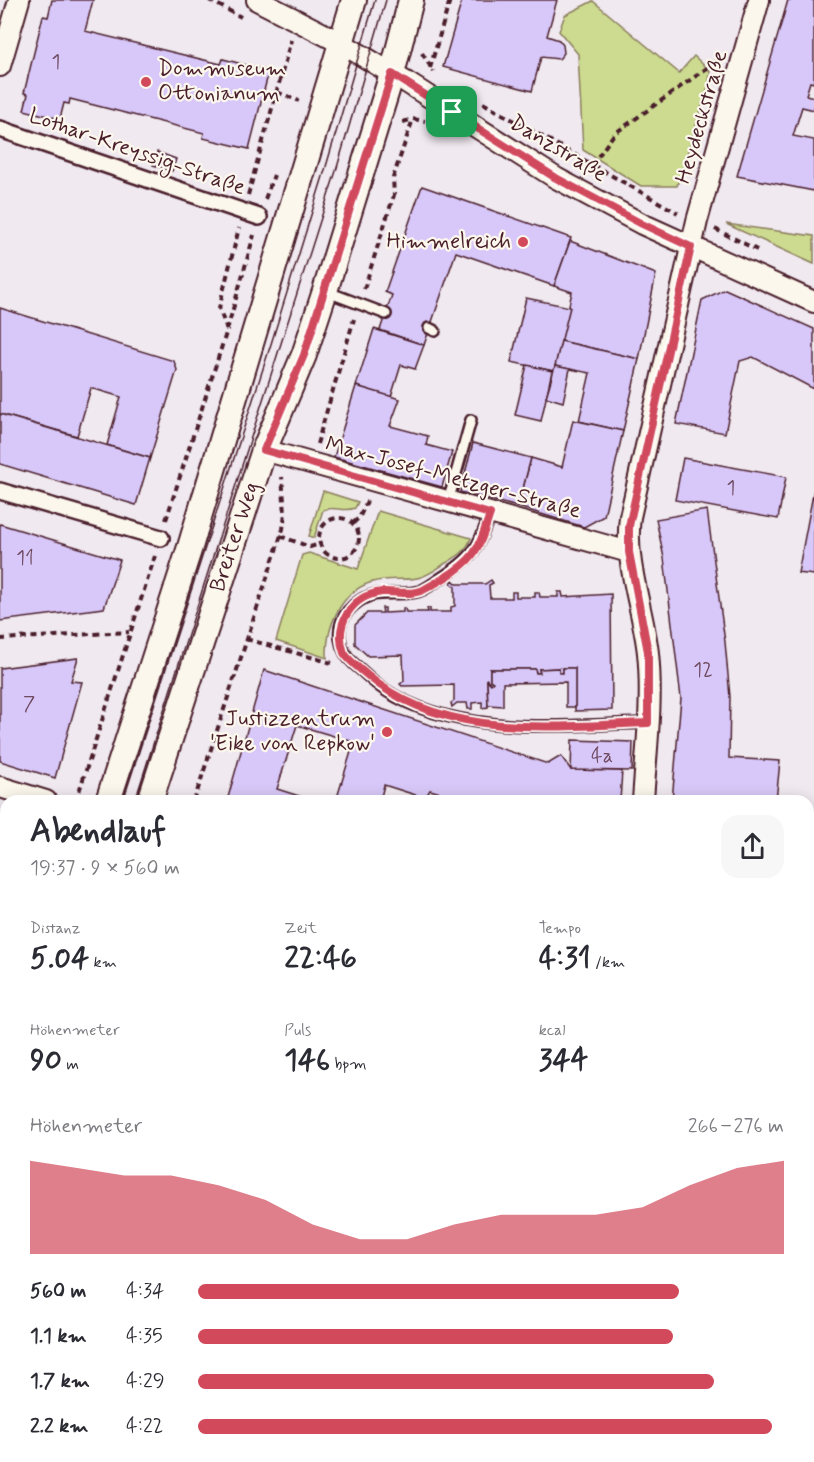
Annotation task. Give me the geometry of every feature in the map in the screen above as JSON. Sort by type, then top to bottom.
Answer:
[{"type":"street","points":[[0,66],[19,0]]},
{"type":"street","name":"Danzstraße","points":[[256,0],[341,44],[392,74],[556,178],[642,224],[814,302]]},
{"type":"street","name":"Breiter Weg","points":[[110,795],[190,547],[354,0]]},
{"type":"street","name":"Breiter Weg","points":[[152,795],[264,450],[304,355],[325,291],[392,74],[411,0]]},
{"type":"street","name":"Heydeckstraße","points":[[691,247],[759,0]]},
{"type":"street","name":"Lothar-Kreyssig-Straße","points":[[0,129],[259,217]]},
{"type":"street","points":[[643,795],[648,723],[648,652],[629,552],[630,517],[691,247]]},
{"type":"street","name":"Max-Josef-Metzger-Straße","points":[[264,450],[629,552]]},
{"type":"street","points":[[0,491],[161,538]]},
{"type":"street","points":[[0,787],[26,795]]},
{"type":"lane","points":[[325,291],[386,314]]},
{"type":"lane","points":[[448,502],[471,420]]},
{"type":"lane","points":[[490,514],[478,547],[466,562],[421,591],[375,594],[358,602],[347,613],[341,626],[343,650],[348,658],[384,690],[430,711],[454,717],[541,726],[648,723]]},
{"type":"path","points":[[209,0],[221,6]]},
{"type":"path","points":[[430,69],[450,0]]},
{"type":"path","points":[[290,43],[278,92],[302,102]]},
{"type":"path","points":[[420,47],[430,69],[441,78]]},
{"type":"path","points":[[591,165],[615,134],[717,62]]},
{"type":"path","name":"Danzstraße","points":[[477,99],[672,210]]},
{"type":"path","points":[[408,134],[413,119]]},
{"type":"path","points":[[393,155],[402,151]]},
{"type":"path","points":[[78,795],[227,330]]},
{"type":"path","name":"Breiter Weg","points":[[196,795],[280,536],[285,513],[282,480],[284,471]]},
{"type":"path","points":[[341,517],[348,519],[358,528],[360,535],[358,548],[348,557],[334,558],[323,550],[320,544],[320,531],[329,520],[341,517]]},
{"type":"path","points":[[280,536],[309,547],[320,544]]},
{"type":"path","points":[[0,639],[129,632]]},
{"type":"path","points":[[246,639],[364,672]]},
{"type":"green space","points":[[593,1],[679,73],[694,56],[710,71],[709,84],[677,186],[641,186],[583,150],[578,54],[559,31],[565,15]]},
{"type":"green space","points":[[726,224],[814,236],[814,264]]},
{"type":"green space","points":[[323,491],[358,502],[355,508],[351,509],[323,510],[314,538],[309,536]]},
{"type":"green space","points":[[378,511],[471,538],[461,553],[428,574],[412,579],[389,579],[370,583],[348,597],[334,619],[330,631],[327,658],[276,641],[302,555],[309,553],[358,569]]},
{"type":"building","name":"Dommuseum Ottonianum","points":[[52,0],[93,0],[85,31],[221,64],[223,59],[269,71],[249,149],[203,138],[204,133],[70,99],[69,104],[64,103],[60,119],[24,110],[28,94],[24,93],[43,16],[48,17]]},
{"type":"building","points":[[462,0],[557,0],[547,36],[559,40],[563,45],[564,53],[559,59],[541,57],[532,91],[443,67]]},
{"type":"building","points":[[788,0],[814,0],[814,83],[810,82],[806,95],[814,97],[814,110],[802,107],[793,136],[814,140],[814,191],[737,176]]},
{"type":"building","points":[[157,152],[176,159],[172,171],[153,165]]},
{"type":"building","points":[[422,186],[571,238],[554,286],[456,252],[424,345],[380,330],[392,295],[385,292]]},
{"type":"building","points":[[570,241],[656,274],[639,359],[561,341],[572,292],[554,286]]},
{"type":"building","points":[[725,289],[814,329],[814,389],[753,357],[740,361],[725,433],[676,424],[702,300]]},
{"type":"building","points":[[526,298],[570,307],[554,371],[511,362]]},
{"type":"building","points":[[0,308],[174,361],[177,370],[150,458],[107,445],[121,397],[91,388],[77,436],[0,414]]},
{"type":"building","points":[[374,329],[424,345],[415,369],[401,365],[391,397],[356,386]]},
{"type":"building","points":[[561,341],[639,359],[623,431],[579,421],[590,373],[555,366]]},
{"type":"building","points":[[527,365],[552,371],[541,421],[515,415]]},
{"type":"building","points":[[555,366],[570,369],[563,402],[546,397]]},
{"type":"building","points":[[356,386],[400,399],[390,426],[428,436],[426,445],[452,452],[442,487],[334,457]]},
{"type":"building","points":[[0,414],[150,458],[136,505],[0,464]]},
{"type":"building","points":[[573,420],[623,431],[604,516],[584,527],[518,507],[531,458],[562,467]]},
{"type":"building","points":[[473,443],[531,458],[518,507],[460,492]]},
{"type":"building","points":[[683,458],[786,477],[778,519],[675,500]]},
{"type":"building","points":[[814,489],[814,575],[798,573]]},
{"type":"building","points":[[707,510],[730,697],[729,758],[780,761],[777,795],[673,795],[681,698],[664,558],[656,519]]},
{"type":"building","points":[[0,524],[120,560],[104,608],[0,621]]},
{"type":"building","points":[[453,580],[457,584],[485,584],[491,580],[493,583],[489,585],[490,598],[512,598],[512,592],[516,592],[516,597],[535,597],[535,592],[539,592],[540,597],[558,597],[558,592],[562,592],[563,597],[611,594],[612,710],[575,711],[575,668],[563,668],[563,673],[559,673],[559,668],[539,669],[540,673],[536,673],[535,669],[490,669],[490,680],[493,682],[491,684],[487,680],[488,707],[482,708],[482,702],[472,703],[472,709],[468,709],[467,703],[457,703],[452,707],[454,685],[402,686],[400,684],[404,681],[403,655],[368,656],[355,644],[355,625],[367,613],[383,613],[382,608],[385,608],[385,613],[403,612],[403,608],[406,612],[428,612],[427,608],[430,608],[430,612],[451,612],[451,607],[455,606],[455,587],[451,583]]},
{"type":"building","points":[[78,658],[71,681],[82,682],[55,778],[0,761],[0,668]]},
{"type":"building","points":[[559,668],[559,673],[563,673],[563,668],[575,668],[575,707],[566,707],[566,682],[503,683],[503,706],[488,705],[487,680],[491,684],[493,682],[490,680],[490,669],[535,669],[536,673],[540,673],[539,669]]},
{"type":"building","name":"Justizzentrum 'Eike von Repkow'","points":[[264,670],[548,764],[561,756],[571,770],[622,771],[620,795],[447,795],[430,790],[427,795],[416,795],[384,785],[382,795],[338,795],[354,742],[297,725],[277,789],[296,795],[229,795]]},
{"type":"building","points":[[572,740],[633,742],[632,771],[571,770]]},
{"type":"tram line","points":[[125,795],[271,344],[375,0]]},
{"type":"tram line","points":[[137,795],[336,171],[386,0]]},
{"type":"place","name":"Dommuseum Ottonianum","points":[[146,82]]},
{"type":"place","name":"Himmelreich","points":[[523,242]]},
{"type":"place","name":"Justizzentrum 'Eike von Repkow'","points":[[387,732]]},
{"type":"route","points":[[392,74],[452,112],[556,178],[642,224],[691,247],[629,526],[629,552],[648,652],[648,723],[541,726],[481,721],[442,715],[384,690],[344,653],[340,631],[344,617],[366,597],[379,593],[421,591],[466,562],[478,547],[490,514],[264,450],[304,355],[392,74]]}]
